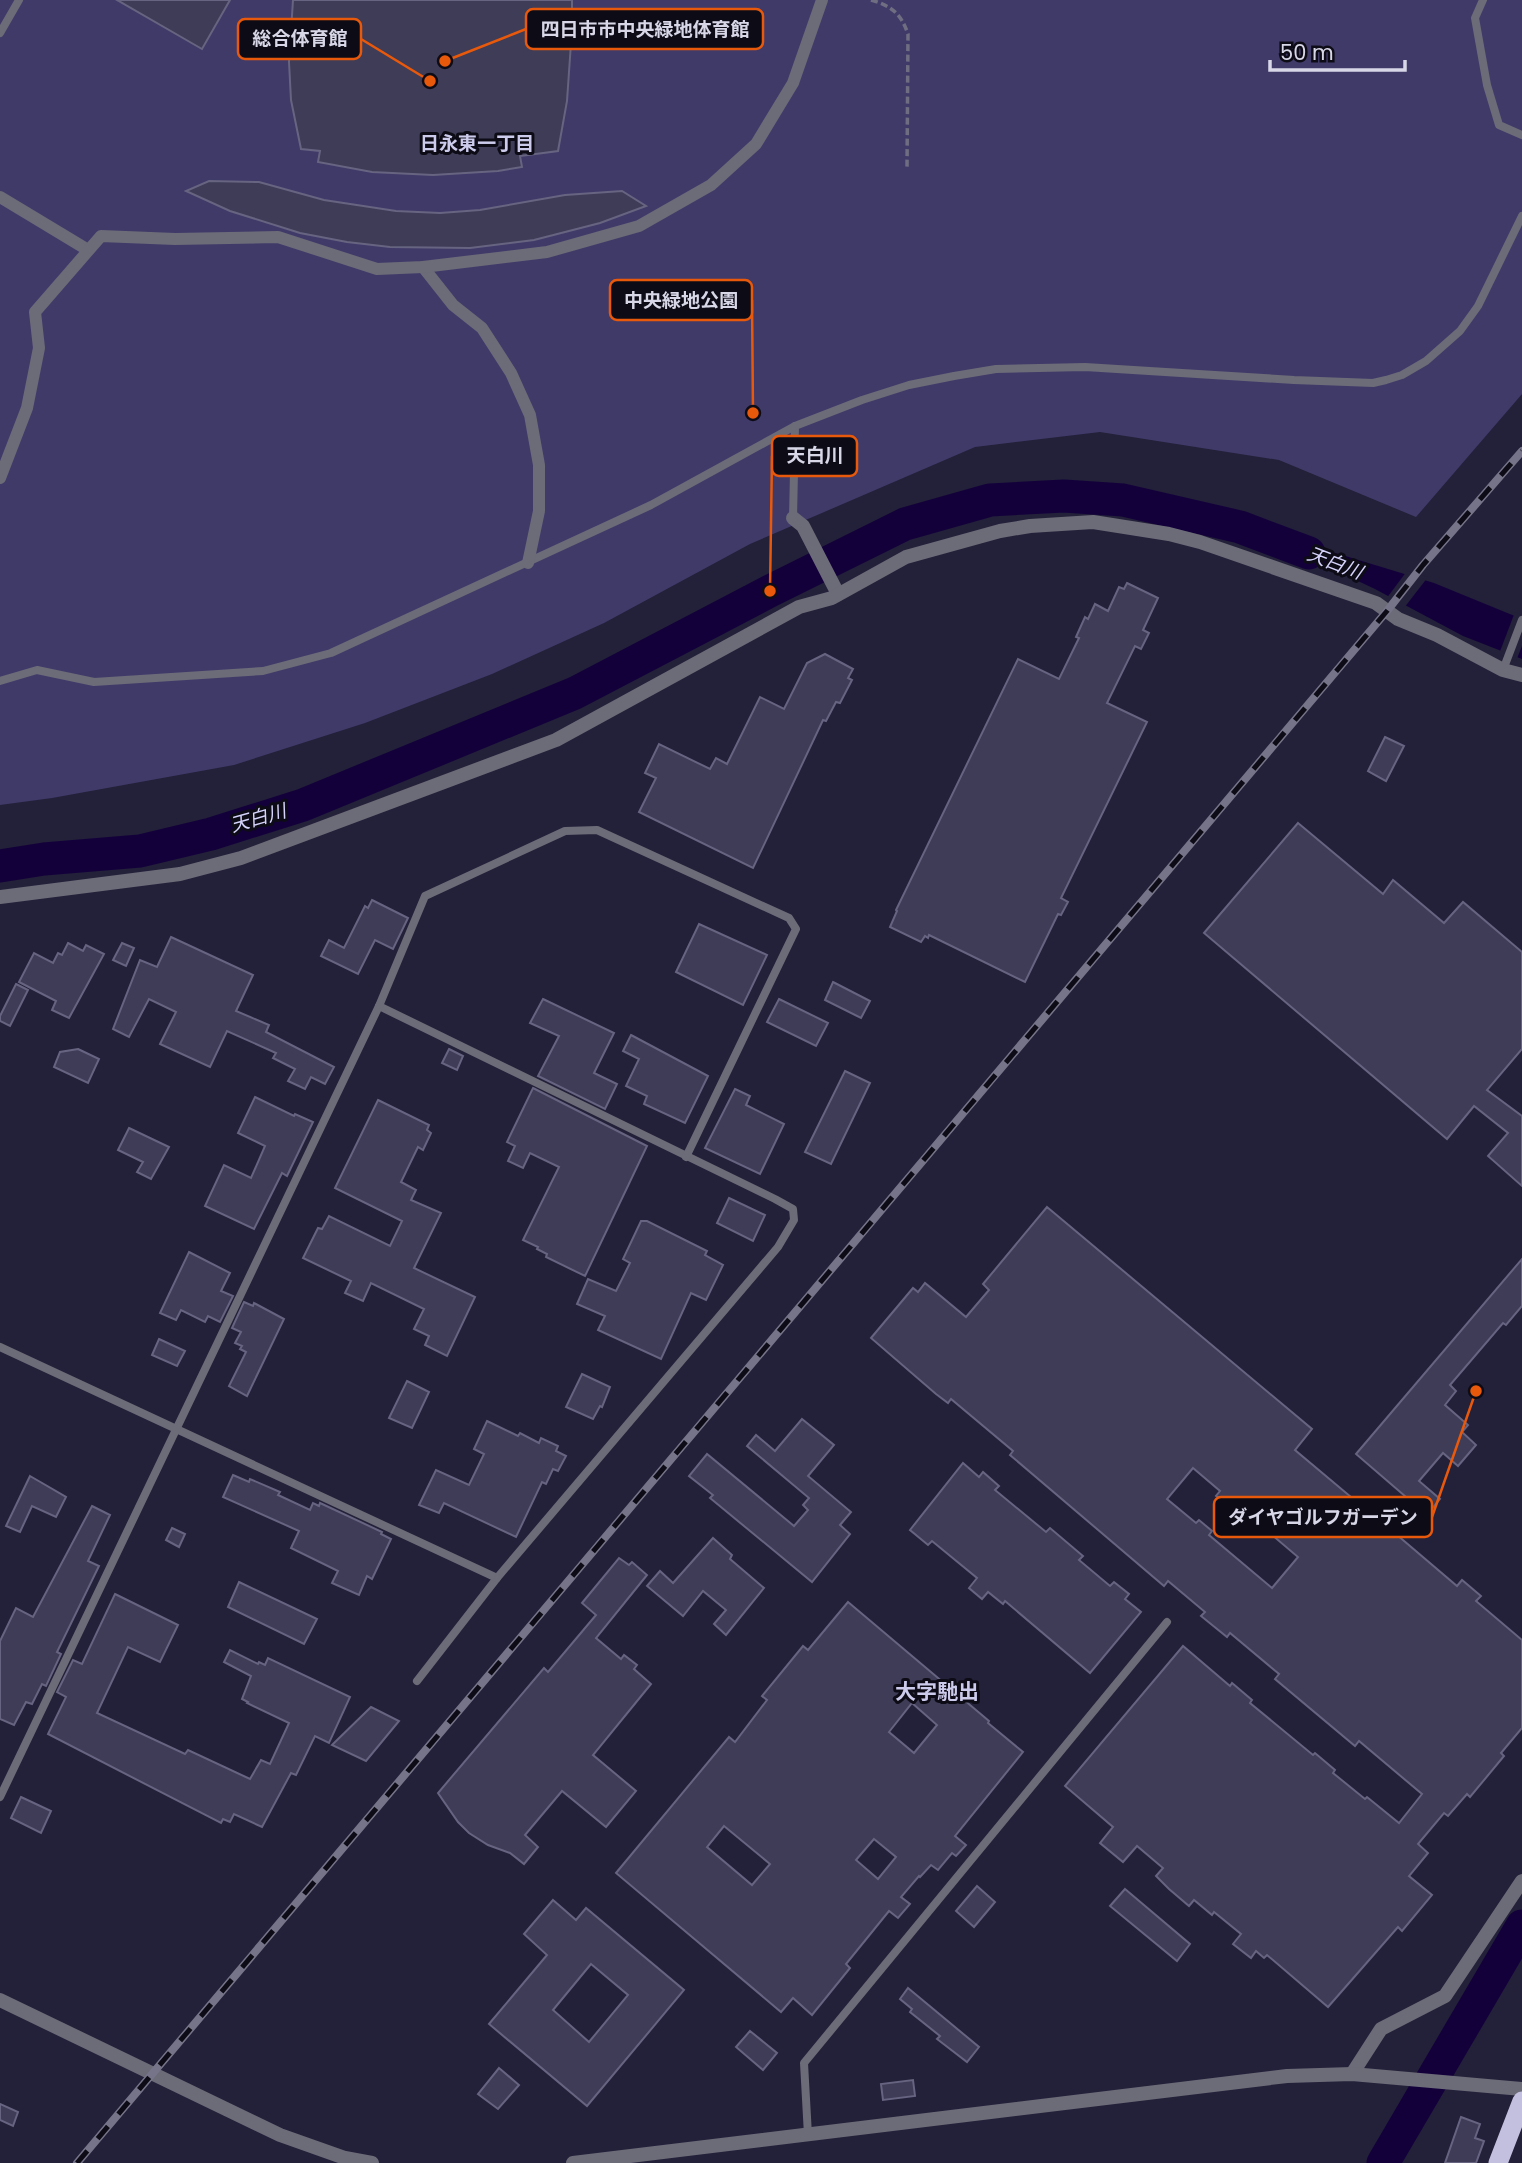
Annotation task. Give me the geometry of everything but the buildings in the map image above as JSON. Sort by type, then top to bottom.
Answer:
[{"type":"highway","points":[[1498,2163],[1522,2101]]},
{"type":"street","points":[[0,478],[27,408],[39,348],[35,312],[101,236],[175,239],[278,237],[377,269],[423,267],[547,252],[639,226],[711,185],[756,144],[793,83],[822,0]]},
{"type":"street","points":[[0,197],[88,250]]},
{"type":"street","points":[[423,267],[453,305],[482,328],[511,373],[530,415],[539,465],[539,511],[528,563]]},
{"type":"street","points":[[798,522],[836,590]]},
{"type":"street","points":[[0,897],[180,874],[241,858],[556,740],[762,625],[906,557],[963,540],[1030,526],[1093,522],[1190,539],[1376,603],[1398,619],[1522,676]]},
{"type":"street","points":[[1352,2074],[1381,2029],[1445,1996],[1522,1881]]},
{"type":"street","points":[[0,2000],[279,2135],[345,2158],[372,2163]]},
{"type":"street","points":[[573,2163],[1287,2076],[1352,2074],[1522,2089]]},
{"type":"lane","points":[[0,33],[19,0]]},
{"type":"lane","points":[[1483,0],[1475,18],[1499,125],[1522,135]]},
{"type":"lane","points":[[0,681],[37,670],[94,682],[263,671],[337,650],[651,505],[795,426],[862,400],[909,386],[996,369],[1085,367],[1294,380],[1373,383],[1386,380],[1402,375],[1426,361],[1460,331],[1478,306],[1522,216]]},
{"type":"lane","points":[[795,426],[798,522]]},
{"type":"lane","points":[[1504,667],[1522,620]]},
{"type":"lane","points":[[0,1797],[379,1006],[425,896],[565,831],[597,830],[789,918],[796,929],[686,1157]]},
{"type":"lane","points":[[379,1006],[793,1209],[793,1220],[778,1247],[497,1578],[417,1681]]},
{"type":"lane","points":[[0,1347],[497,1578]]},
{"type":"lane","points":[[808,2135],[804,2063],[1167,1622]]},
{"type":"path","points":[[871,0],[884,4],[902,18],[908,34],[907,169]]},
{"type":"shaded area","points":[[0,0],[1522,0],[1522,394],[1416,517],[1279,460],[1100,432],[975,447],[750,544],[604,623],[492,674],[365,723],[234,765],[0,805]]},
{"type":"water","points":[[1231,521],[1434,583],[1522,619],[1522,659],[1463,636],[1375,589]]},
{"type":"pier","points":[[1407,571],[1428,577],[1404,608],[1386,599]]},
{"type":"pier","points":[[1515,612],[1522,615],[1522,646],[1516,661],[1499,654]]},
{"type":"waterway","name":"天白川","points":[[0,866],[44,859],[140,851],[211,834],[303,805],[575,693],[905,524],[990,500],[1064,496],[1123,500],[1240,527],[1309,553]]},
{"type":"waterway","points":[[1383,2163],[1522,1926]]},
{"type":"railway","points":[[77,2163],[1387,611],[1423,565],[1522,451]]},
{"type":"place","name":"四日市市中央緑地体育館","points":[[445,61]]},
{"type":"place","name":"総合体育館","points":[[430,81]]},
{"type":"place","name":"中央緑地公園","points":[[753,413]]},
{"type":"place","name":"天白川","points":[[770,591]]},
{"type":"place","name":"ダイヤゴルフガーデン","points":[[1476,1391]]},
{"type":"district","name":"日永東一丁目","points":[[477,143]]},
{"type":"district","name":"大字馳出","points":[[937,1691]]}]
